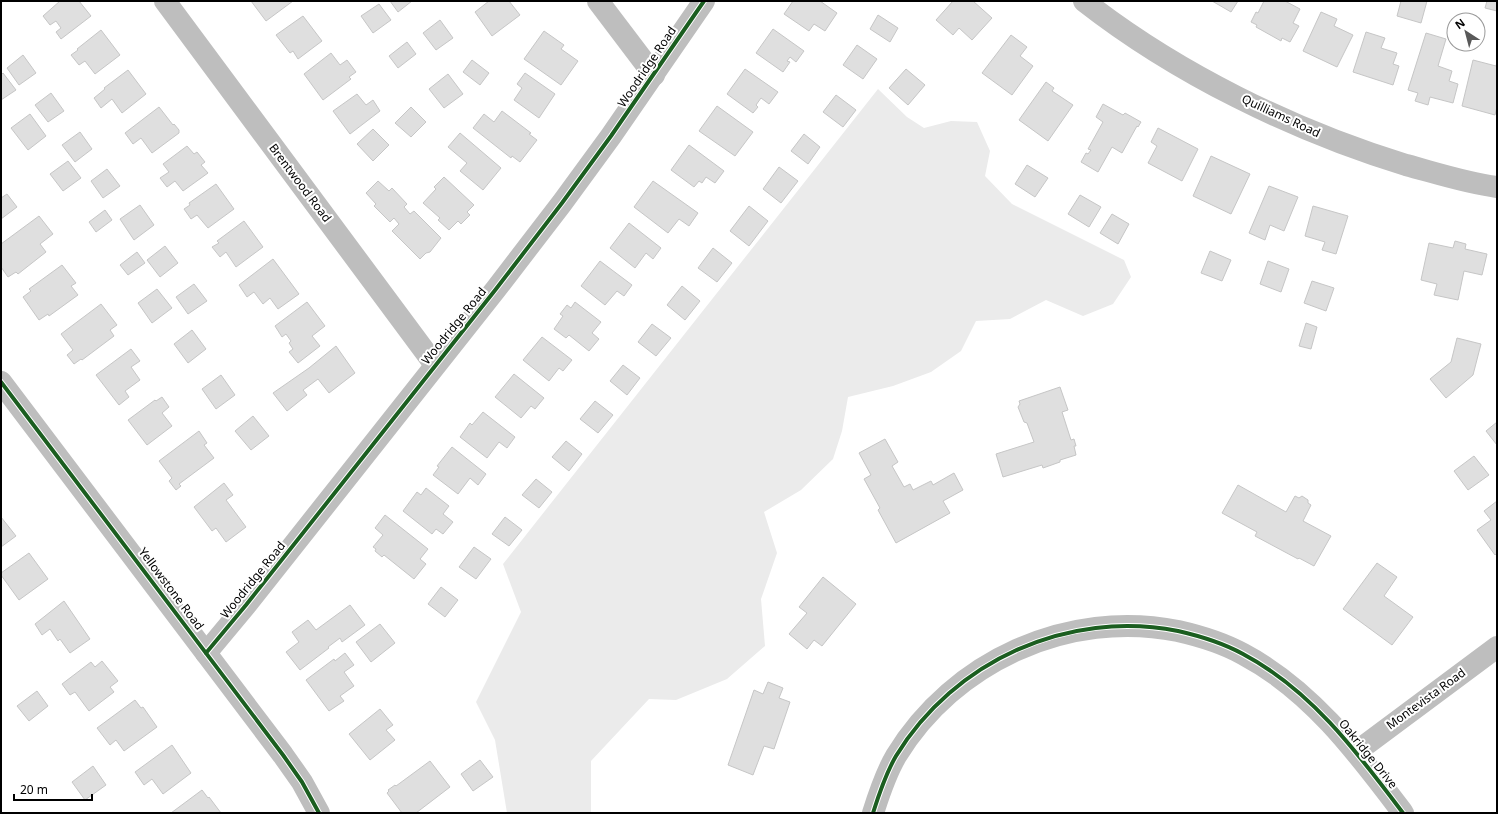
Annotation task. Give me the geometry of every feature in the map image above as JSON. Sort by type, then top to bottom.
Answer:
[{"type":"street","name":"Brentwood Road","points":[[165,1],[435,365]]},
{"type":"street","points":[[598,1],[654,76]]},
{"type":"street","name":"Woodridge Road","points":[[206,652],[251,599],[496,289],[580,180],[654,76],[704,1]]},
{"type":"street","name":"Quilliams Road","points":[[1084,1],[1145,45],[1178,65],[1257,106],[1310,131],[1373,155],[1434,173],[1497,187]]},
{"type":"street","name":"Yellowstone Road","points":[[1,382],[206,652],[302,782],[318,813]]},
{"type":"street","name":"Oakridge Drive","points":[[873,813],[895,757],[919,725],[953,690],[985,665],[1013,651],[1043,639],[1094,628],[1117,626],[1150,626],[1190,634],[1217,642],[1242,653],[1266,667],[1288,683],[1332,725],[1356,752],[1403,813]]},
{"type":"street","name":"Montevista Road","points":[[1356,752],[1497,647]]},
{"type":"shaded area","points":[[878,89],[907,117],[924,128],[951,121],[977,122],[990,151],[985,176],[1012,204],[1124,260],[1131,277],[1113,304],[1083,316],[1046,300],[1010,319],[976,321],[961,351],[931,372],[893,386],[848,397],[842,431],[833,459],[801,490],[764,512],[777,553],[761,599],[765,646],[727,679],[676,700],[649,699],[591,761],[591,813],[507,813],[495,740],[476,702],[521,612],[503,564]]},
{"type":"building","points":[[60,1],[79,1],[91,16],[61,39],[56,32],[61,28],[56,21],[50,25],[43,16]]},
{"type":"building","points":[[251,1],[293,1],[266,21]]},
{"type":"building","points":[[390,1],[412,1],[398,12]]},
{"type":"building","points":[[489,1],[509,1],[520,15],[492,36],[475,12]]},
{"type":"building","points":[[793,1],[820,1],[837,13],[825,31],[814,24],[809,31],[784,14]]},
{"type":"building","points":[[953,1],[973,1],[992,18],[972,40],[959,28],[953,35],[936,20]]},
{"type":"building","points":[[1212,1],[1238,1],[1231,12]]},
{"type":"building","points":[[1264,1],[1285,1],[1300,9],[1293,23],[1299,26],[1290,42],[1282,38],[1281,41],[1256,27],[1257,25],[1251,22],[1256,12],[1258,13]]},
{"type":"building","points":[[1401,1],[1427,1],[1421,23],[1397,16]]},
{"type":"building","points":[[1487,1],[1497,1],[1497,11],[1485,8]]},
{"type":"building","points":[[379,4],[391,20],[373,33],[361,16]]},
{"type":"building","points":[[1321,12],[1337,19],[1334,26],[1353,35],[1337,67],[1303,51]]},
{"type":"building","points":[[878,15],[898,28],[890,42],[870,29]]},
{"type":"building","points":[[303,16],[322,41],[298,59],[293,51],[290,53],[276,35]]},
{"type":"building","points":[[440,20],[453,38],[436,50],[423,33]]},
{"type":"building","points":[[773,29],[804,51],[796,62],[790,57],[787,61],[790,62],[783,72],[756,53]]},
{"type":"building","points":[[101,30],[120,55],[95,74],[85,61],[79,65],[71,55]]},
{"type":"building","points":[[544,31],[564,45],[561,49],[578,61],[561,85],[524,59]]},
{"type":"building","points":[[1366,32],[1385,38],[1381,48],[1397,53],[1393,64],[1399,66],[1393,85],[1353,72]]},
{"type":"building","points":[[1426,33],[1446,39],[1438,66],[1452,71],[1449,81],[1458,84],[1453,103],[1430,97],[1428,105],[1415,101],[1418,93],[1408,90]]},
{"type":"building","points":[[1011,35],[1027,47],[1020,56],[1033,66],[1012,95],[982,73]]},
{"type":"building","points":[[407,42],[416,54],[398,68],[389,56]]},
{"type":"building","points":[[857,45],[877,59],[863,79],[843,65]]},
{"type":"building","points":[[331,53],[340,65],[347,60],[356,72],[349,77],[351,79],[323,100],[304,74]]},
{"type":"building","points":[[23,55],[36,73],[19,85],[7,68]]},
{"type":"building","points":[[472,60],[489,73],[480,85],[463,72]]},
{"type":"building","points":[[1473,60],[1496,66],[1497,62],[1497,107],[1495,115],[1462,106]]},
{"type":"building","points":[[745,69],[778,92],[769,104],[761,98],[756,105],[758,107],[753,113],[727,94]]},
{"type":"building","points":[[906,69],[925,85],[908,105],[889,88]]},
{"type":"building","points":[[128,70],[146,94],[122,113],[112,99],[101,108],[94,98],[105,89],[104,88]]},
{"type":"building","points":[[3,73],[16,90],[1,100],[1,75]]},
{"type":"building","points":[[525,73],[555,94],[539,118],[514,100],[522,88],[517,84]]},
{"type":"building","points":[[448,74],[463,94],[444,108],[429,89]]},
{"type":"building","points":[[1046,82],[1054,88],[1052,91],[1073,105],[1048,141],[1019,120]]},
{"type":"building","points":[[51,93],[64,111],[48,122],[35,105]]},
{"type":"building","points":[[357,94],[366,105],[373,100],[380,111],[350,134],[333,111]]},
{"type":"building","points":[[836,95],[856,110],[843,127],[823,112]]},
{"type":"building","points":[[1103,104],[1123,115],[1125,113],[1141,122],[1138,127],[1137,126],[1122,153],[1112,147],[1098,172],[1081,162],[1086,153],[1088,154],[1091,150],[1088,149],[1103,122],[1096,117]]},
{"type":"building","points":[[717,106],[753,132],[735,156],[699,131]]},
{"type":"building","points":[[159,107],[173,125],[174,124],[179,130],[179,133],[152,153],[141,138],[133,144],[125,133]]},
{"type":"building","points":[[411,107],[426,122],[411,137],[395,123]]},
{"type":"building","points":[[502,111],[531,133],[529,134],[537,140],[520,162],[512,156],[511,158],[473,128],[484,114],[494,122]]},
{"type":"building","points":[[30,114],[46,136],[28,150],[11,128]]},
{"type":"building","points":[[1158,128],[1198,149],[1182,181],[1148,163],[1157,146],[1151,142]]},
{"type":"building","points":[[373,129],[389,145],[373,161],[357,144]]},
{"type":"building","points":[[80,132],[92,149],[75,162],[62,145]]},
{"type":"building","points":[[460,133],[501,168],[483,190],[460,171],[467,163],[448,147]]},
{"type":"building","points":[[804,134],[820,147],[808,164],[791,151]]},
{"type":"building","points":[[689,145],[724,171],[715,183],[706,177],[702,183],[699,181],[694,187],[671,170]]},
{"type":"building","points":[[187,146],[194,154],[197,152],[205,162],[201,165],[208,173],[183,191],[175,181],[167,187],[160,178],[169,172],[163,164]]},
{"type":"building","points":[[1211,156],[1250,174],[1231,214],[1193,196]]},
{"type":"building","points":[[68,161],[81,178],[63,191],[50,174]]},
{"type":"building","points":[[1027,165],[1048,178],[1035,197],[1015,184]]},
{"type":"building","points":[[779,167],[798,181],[781,203],[763,189]]},
{"type":"building","points":[[107,169],[120,186],[103,198],[91,181]]},
{"type":"building","points":[[444,177],[474,205],[467,212],[470,215],[461,224],[458,221],[449,230],[438,220],[440,218],[423,203],[436,189],[434,187]]},
{"type":"building","points":[[378,181],[389,191],[392,188],[407,204],[404,207],[410,214],[414,211],[441,238],[430,252],[426,253],[420,259],[392,231],[399,224],[394,218],[390,222],[374,206],[376,204],[366,193]]},
{"type":"building","points":[[653,181],[698,213],[689,226],[679,219],[668,233],[634,207]]},
{"type":"building","points":[[216,184],[234,209],[208,228],[197,215],[191,219],[184,209],[190,205],[189,203]]},
{"type":"building","points":[[1269,186],[1298,197],[1284,231],[1270,225],[1265,240],[1249,233]]},
{"type":"building","points":[[7,194],[17,207],[1,219],[1,198]]},
{"type":"building","points":[[1080,195],[1101,207],[1089,227],[1068,214]]},
{"type":"building","points":[[140,205],[154,225],[134,240],[120,219]]},
{"type":"building","points":[[749,206],[768,221],[749,246],[730,231]]},
{"type":"building","points":[[1313,206],[1348,216],[1336,254],[1322,250],[1325,242],[1305,236]]},
{"type":"building","points":[[105,210],[112,220],[96,232],[89,222]]},
{"type":"building","points":[[1112,214],[1129,224],[1118,244],[1100,233]]},
{"type":"building","points":[[39,216],[53,234],[40,244],[46,252],[18,274],[16,272],[8,277],[1,267],[1,244]]},
{"type":"building","points":[[244,221],[263,247],[236,267],[226,252],[220,257],[212,247],[219,243],[217,241]]},
{"type":"building","points":[[629,223],[661,248],[653,259],[646,253],[635,268],[610,248]]},
{"type":"building","points":[[1455,241],[1466,244],[1465,249],[1487,254],[1482,275],[1464,271],[1458,300],[1434,295],[1437,284],[1421,280],[1429,243],[1453,248]]},
{"type":"building","points":[[165,246],[178,263],[160,277],[147,260]]},
{"type":"building","points":[[713,248],[732,263],[717,282],[698,268]]},
{"type":"building","points":[[1210,251],[1231,260],[1222,281],[1201,273]]},
{"type":"building","points":[[137,252],[145,263],[128,275],[120,265]]},
{"type":"building","points":[[273,259],[299,294],[278,309],[270,298],[263,304],[254,292],[247,297],[239,285]]},
{"type":"building","points":[[600,261],[632,285],[624,296],[617,291],[605,305],[581,286]]},
{"type":"building","points":[[1268,261],[1289,269],[1281,292],[1260,284]]},
{"type":"building","points":[[62,265],[76,283],[71,286],[78,295],[49,316],[48,314],[39,320],[23,297],[31,291],[29,289]]},
{"type":"building","points":[[1312,281],[1334,288],[1326,311],[1304,303]]},
{"type":"building","points":[[194,284],[207,301],[188,314],[176,297]]},
{"type":"building","points":[[682,286],[700,301],[685,320],[667,305]]},
{"type":"building","points":[[157,289],[172,308],[152,323],[138,303]]},
{"type":"building","points":[[307,302],[325,326],[312,336],[320,346],[298,363],[289,352],[293,349],[289,343],[291,341],[286,334],[282,337],[275,326]]},
{"type":"building","points":[[575,302],[601,322],[592,333],[599,339],[589,351],[569,335],[566,338],[554,329],[563,316],[560,314],[567,305],[571,308]]},
{"type":"building","points":[[101,304],[117,325],[110,330],[114,336],[82,360],[81,359],[74,364],[67,355],[73,350],[61,334]]},
{"type":"building","points":[[1306,323],[1317,327],[1311,349],[1299,346]]},
{"type":"building","points":[[652,324],[671,338],[656,356],[638,342]]},
{"type":"building","points":[[192,330],[206,349],[188,363],[174,344]]},
{"type":"building","points":[[542,337],[572,360],[563,371],[559,368],[549,381],[523,360]]},
{"type":"building","points":[[1457,338],[1481,344],[1473,375],[1446,398],[1430,379],[1451,362]]},
{"type":"building","points":[[336,346],[355,373],[329,393],[318,379],[303,390],[307,395],[287,411],[273,393],[309,368]]},
{"type":"building","points":[[131,349],[140,361],[131,367],[140,380],[125,391],[129,397],[119,405],[96,375]]},
{"type":"building","points":[[623,365],[640,378],[627,395],[610,381]]},
{"type":"building","points":[[514,374],[544,398],[535,409],[531,406],[521,418],[495,397]]},
{"type":"building","points":[[221,375],[235,395],[216,409],[202,389]]},
{"type":"building","points":[[1060,387],[1068,410],[1062,412],[1071,440],[1074,439],[1076,455],[1060,460],[1060,462],[1043,468],[1042,465],[1003,477],[996,454],[1034,442],[1027,423],[1024,422],[1018,407],[1020,404],[1019,401]]},
{"type":"building","points":[[162,397],[169,407],[162,413],[172,426],[147,445],[128,420],[155,400],[156,401]]},
{"type":"building","points":[[595,401],[613,415],[598,433],[580,419]]},
{"type":"building","points":[[483,412],[515,437],[507,448],[499,442],[487,458],[460,437],[470,423],[472,425]]},
{"type":"building","points":[[253,416],[269,436],[251,450],[235,431]]},
{"type":"building","points":[[1497,422],[1497,445],[1486,431]]},
{"type":"building","points":[[199,431],[207,443],[204,445],[214,458],[179,484],[181,486],[176,490],[169,481],[172,478],[159,461]]},
{"type":"building","points":[[885,439],[898,462],[892,466],[904,487],[910,484],[913,490],[931,481],[933,485],[954,473],[963,490],[943,501],[950,513],[896,543],[878,510],[880,508],[864,479],[871,475],[859,453]]},
{"type":"building","points":[[566,441],[582,454],[569,471],[552,457]]},
{"type":"building","points":[[452,447],[486,474],[478,485],[470,478],[458,494],[433,475],[439,467],[437,466]]},
{"type":"building","points":[[1474,456],[1489,475],[1468,490],[1454,471]]},
{"type":"building","points":[[536,479],[552,492],[539,508],[522,495]]},
{"type":"building","points":[[224,483],[233,495],[226,500],[246,527],[226,542],[216,528],[212,531],[194,507]]},
{"type":"building","points":[[1238,485],[1286,512],[1295,496],[1299,498],[1302,496],[1308,500],[1308,503],[1311,505],[1303,521],[1331,536],[1314,566],[1255,536],[1257,532],[1222,513]]},
{"type":"building","points":[[426,488],[449,506],[443,514],[453,522],[443,534],[436,529],[432,534],[403,511],[417,492],[421,495]]},
{"type":"building","points":[[1497,501],[1497,553],[1495,555],[1477,530],[1491,520],[1484,511]]},
{"type":"building","points":[[385,515],[428,549],[420,559],[426,564],[414,579],[384,555],[382,557],[373,547],[383,535],[375,528]]},
{"type":"building","points":[[1,517],[16,536],[1,547]]},
{"type":"building","points":[[505,517],[522,530],[509,546],[492,534]]},
{"type":"building","points":[[474,547],[491,559],[476,579],[459,567]]},
{"type":"building","points":[[29,553],[48,579],[19,600],[1,573]]},
{"type":"building","points":[[1377,563],[1397,577],[1384,596],[1413,617],[1392,645],[1343,609]]},
{"type":"building","points":[[823,577],[856,604],[822,646],[814,640],[807,649],[789,634],[807,613],[799,607]]},
{"type":"building","points":[[441,587],[458,600],[445,617],[428,604]]},
{"type":"building","points":[[64,601],[90,639],[70,653],[60,639],[58,641],[50,629],[42,635],[35,624]]},
{"type":"building","points":[[350,605],[365,625],[342,642],[340,638],[300,670],[286,652],[299,642],[292,632],[308,620],[316,630]]},
{"type":"building","points":[[380,624],[395,643],[371,662],[356,642]]},
{"type":"building","points":[[345,653],[354,665],[344,672],[354,686],[340,696],[344,701],[329,711],[306,680],[334,659],[335,661]]},
{"type":"building","points":[[102,661],[118,681],[110,687],[114,692],[89,711],[75,692],[70,695],[62,684],[91,662],[95,667]]},
{"type":"building","points":[[768,682],[783,688],[779,698],[790,702],[774,749],[764,746],[753,775],[728,765],[754,690],[763,694]]},
{"type":"building","points":[[37,691],[48,706],[29,721],[17,706]]},
{"type":"building","points":[[135,700],[141,708],[143,707],[157,727],[124,751],[116,740],[110,745],[97,728]]},
{"type":"building","points":[[380,709],[393,725],[386,730],[395,740],[370,760],[349,734]]},
{"type":"building","points":[[172,745],[191,773],[163,794],[152,779],[144,785],[135,772]]},
{"type":"building","points":[[480,760],[493,777],[473,791],[461,774]]},
{"type":"building","points":[[430,761],[450,787],[416,813],[402,813],[387,793],[389,791],[388,790],[395,785],[396,786]]},
{"type":"building","points":[[93,766],[106,785],[85,800],[72,782]]},
{"type":"building","points":[[202,790],[221,813],[171,813]]},
{"type":"cycle path","points":[[206,653],[246,605],[496,289],[562,203],[611,136],[704,1]]},
{"type":"cycle path","points":[[1,382],[283,755],[302,782],[319,813]]},
{"type":"cycle path","points":[[873,813],[892,763],[920,722],[949,693],[982,669],[1018,650],[1056,636],[1096,628],[1137,626],[1178,631],[1211,640],[1228,646],[1268,669],[1290,685],[1331,724],[1368,767],[1403,813]]}]
